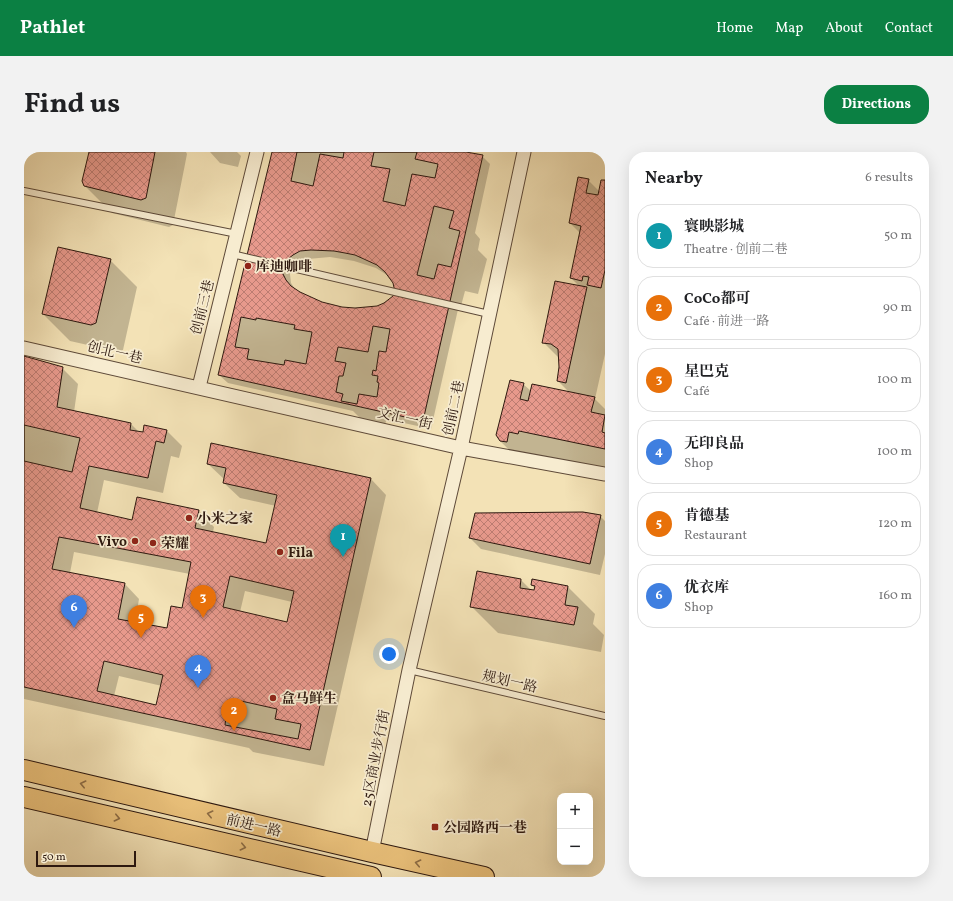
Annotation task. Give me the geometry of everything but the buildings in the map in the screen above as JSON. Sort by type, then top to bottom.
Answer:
[{"type":"main road","name":"前进一路","points":[[24,770],[484,877]]},
{"type":"main road","name":"前进一路","points":[[24,797],[363,876]]},
{"type":"street","name":"创前三巷","points":[[199,387],[257,152]]},
{"type":"street","name":"创前二巷","points":[[409,670],[461,448],[524,152]]},
{"type":"street","name":"创北一巷","points":[[24,348],[199,387]]},
{"type":"street","name":"文汇一街","points":[[199,387],[461,448],[605,474]]},
{"type":"street","name":"25区商业步行街","points":[[372,852],[409,670]]},
{"type":"lane","points":[[24,191],[237,234]]},
{"type":"lane","points":[[232,254],[489,314]]},
{"type":"lane","name":"规划一路","points":[[409,670],[605,716]]},
{"type":"place","name":"库迪咖啡","points":[[248,266]]},
{"type":"place","name":"小米之家","points":[[189,518]]},
{"type":"place","name":"Vivo","points":[[135,541]]},
{"type":"place","name":"荣耀","points":[[153,543]]},
{"type":"place","name":"Fila","points":[[280,552]]},
{"type":"place","name":"寰映影城","points":[[343,557]]},
{"type":"place","name":"星巴克","points":[[203,618]]},
{"type":"place","name":"优衣库","points":[[74,628]]},
{"type":"place","name":"肯德基","points":[[141,638]]},
{"type":"place","name":"无印良品","points":[[198,688]]},
{"type":"place","name":"盒马鲜生","points":[[273,698]]},
{"type":"place","name":"CoCo都可","points":[[234,731]]},
{"type":"place","name":"公园路西一巷","points":[[435,827]]}]
